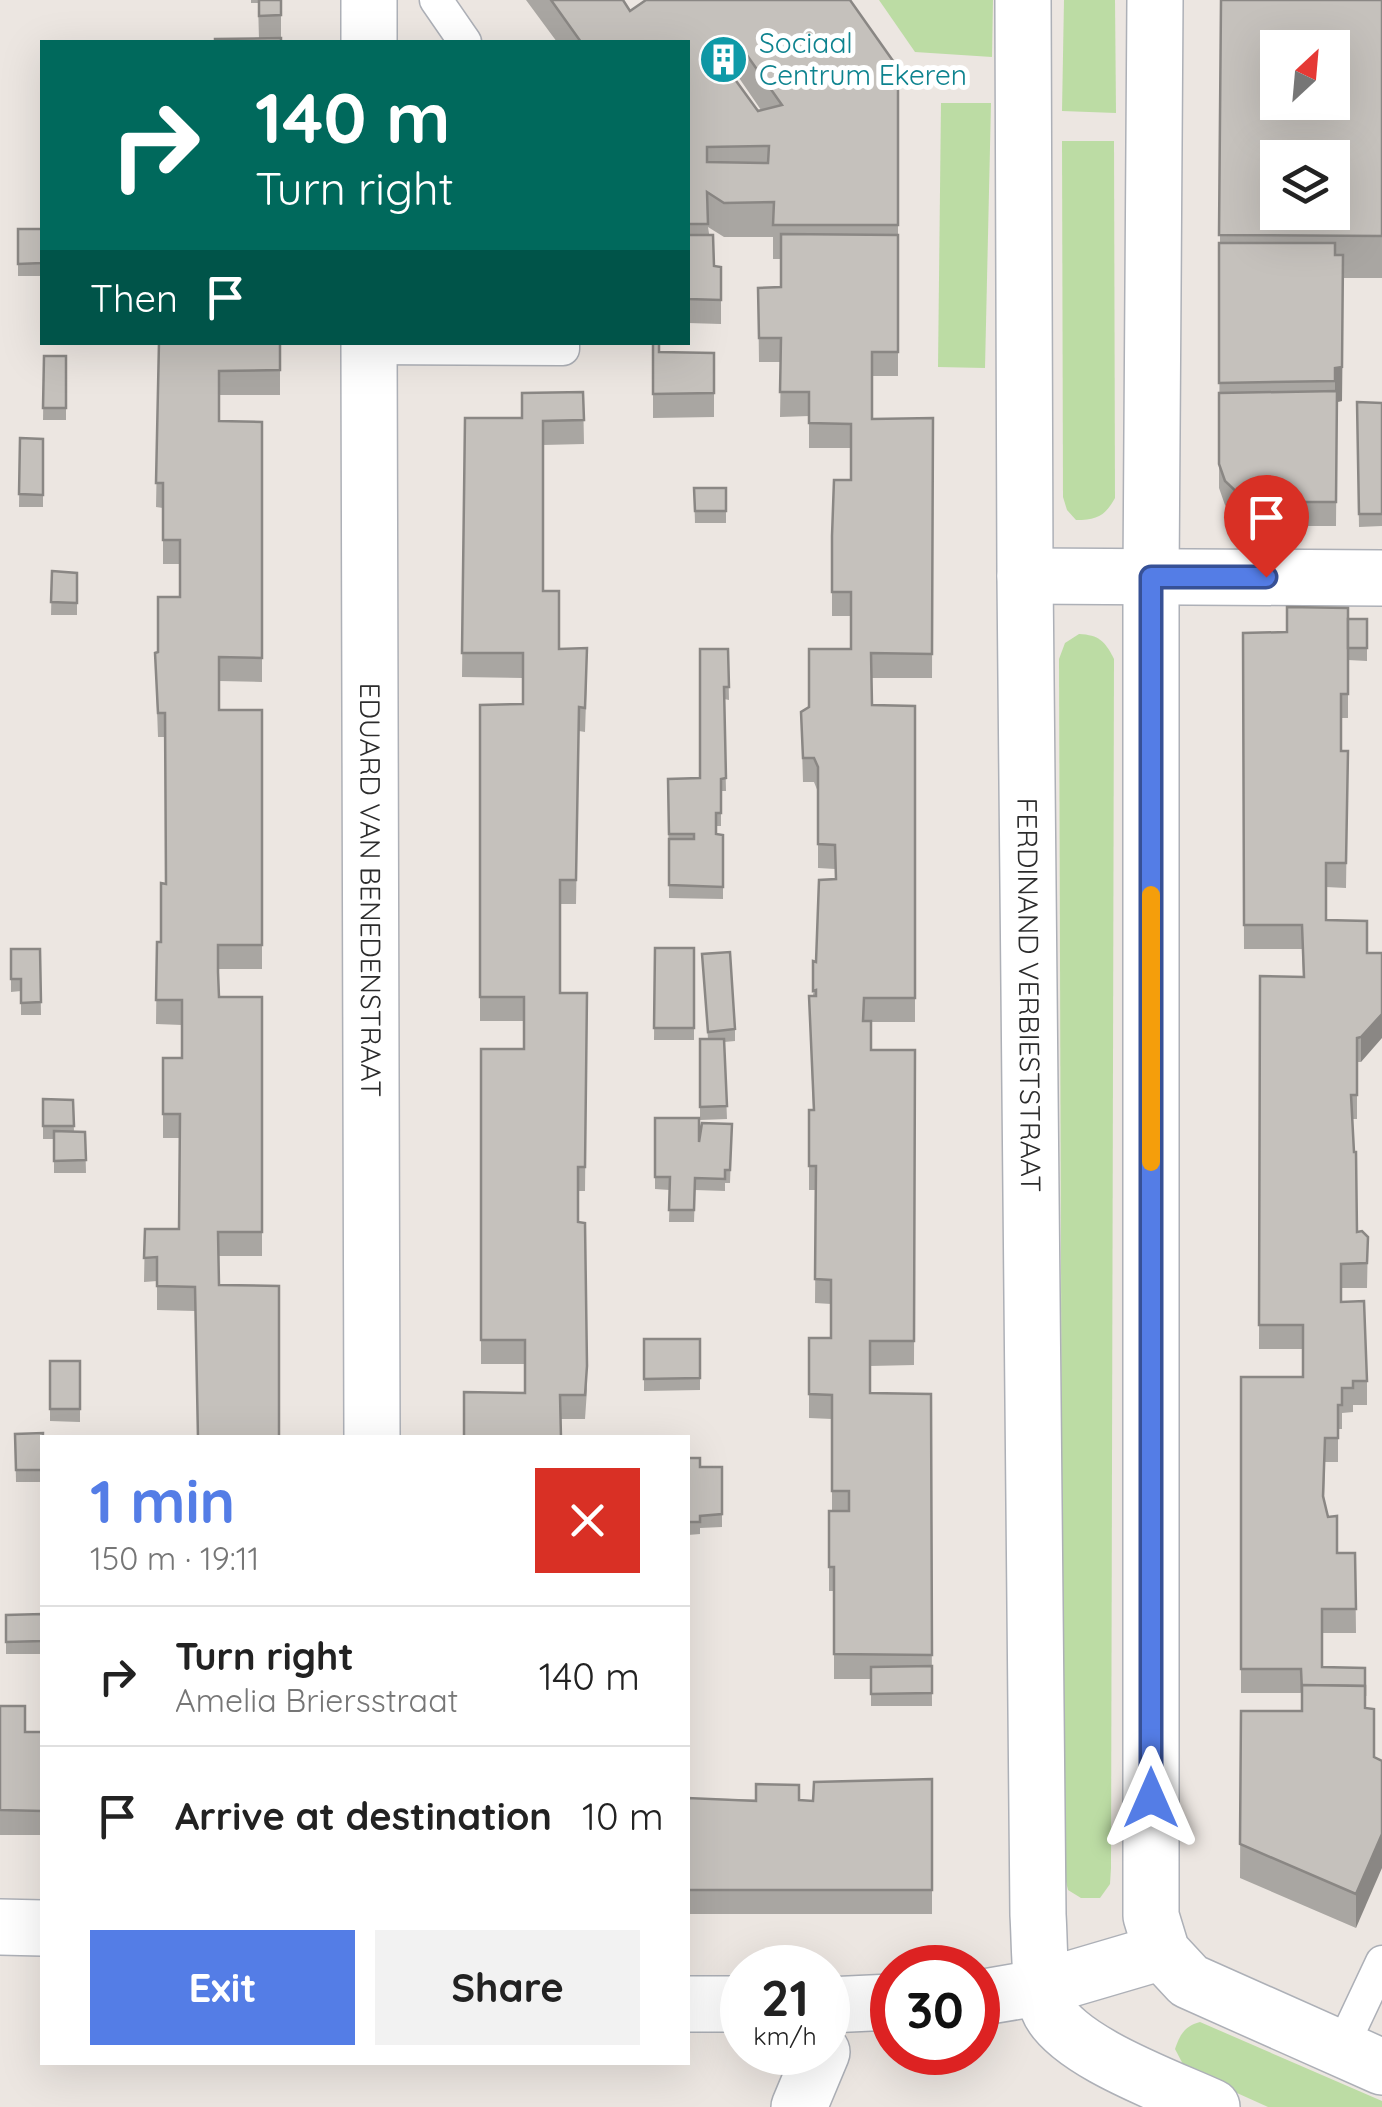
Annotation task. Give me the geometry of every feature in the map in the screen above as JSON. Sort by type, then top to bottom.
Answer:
[{"type":"street","points":[[369,0],[369,40]]},
{"type":"street","name":"FERDINAND VERBIESTSTRAAT","points":[[1023,0],[1038,1915],[1043,1988],[1049,2012],[1074,2040],[1212,2107]]},
{"type":"street","points":[[1155,0],[1151,1916],[1162,1952],[1189,1981],[1361,2058]]},
{"type":"street","name":"EDUARD VAN BENEDENSTRAAT","points":[[369,345],[372,1435]]},
{"type":"street","points":[[1025,576],[1382,578]]},
{"type":"street","points":[[0,1928],[40,1928]]},
{"type":"street","points":[[1000,1995],[1043,1988],[1162,1952]]},
{"type":"street","points":[[690,2004],[720,2004]]},
{"type":"street","points":[[799,2107],[810,2075]]},
{"type":"lane","points":[[436,0],[464,40]]},
{"type":"lane","points":[[369,345],[562,349],[563,345]]},
{"type":"lane","points":[[1361,2058],[1382,1962]]},
{"type":"green space","points":[[879,0],[993,0],[992,57],[915,52]]},
{"type":"green space","points":[[1064,0],[1115,0],[1116,113],[1062,111]]},
{"type":"green space","points":[[941,103],[991,103],[985,368],[938,367]]},
{"type":"green space","points":[[1062,141],[1114,141],[1115,498],[1100,516],[1083,520],[1076,520],[1067,510],[1063,497]]},
{"type":"green space","points":[[1079,634],[1101,640],[1114,659],[1111,1868],[1110,1884],[1100,1898],[1081,1898],[1068,1890],[1063,1870],[1059,659],[1065,643]]},
{"type":"green space","points":[[1200,2022],[1382,2101],[1382,2107],[1268,2107],[1186,2070],[1175,2049],[1184,2031]]},
{"type":"building","points":[[259,0],[281,0],[281,15],[259,16]]},
{"type":"building","points":[[551,0],[623,0],[630,11],[646,0],[850,0],[898,68],[898,225],[773,225],[774,202],[724,203],[707,192],[708,224],[690,224],[690,40],[580,40]],"holes":[[[737,41],[782,105],[758,111],[718,56]],[[769,146],[768,163],[707,162],[707,147]]]},
{"type":"building","points":[[1221,0],[1382,0],[1382,236],[1219,235]]},
{"type":"building","points":[[281,38],[281,40],[215,40]]},
{"type":"building","points":[[18,229],[40,229],[40,263],[18,264]]},
{"type":"building","points":[[781,234],[898,235],[898,352],[872,352],[872,419],[933,418],[932,654],[871,653],[872,705],[915,706],[915,998],[864,998],[863,1021],[871,1021],[871,1050],[915,1050],[914,1341],[870,1341],[870,1393],[931,1394],[932,1655],[834,1654],[834,1567],[829,1567],[829,1511],[849,1511],[849,1491],[832,1491],[832,1395],[809,1394],[809,1338],[831,1338],[831,1280],[815,1279],[816,1166],[809,1166],[809,1110],[814,1110],[809,996],[816,996],[813,961],[816,962],[819,880],[836,879],[835,845],[818,844],[818,767],[814,758],[803,758],[801,712],[809,707],[809,649],[851,649],[851,592],[832,592],[832,536],[834,480],[851,480],[851,424],[809,423],[809,392],[780,392],[781,338],[759,338],[758,288],[781,287]]},
{"type":"building","points":[[690,235],[713,235],[714,266],[721,267],[721,300],[690,299]]},
{"type":"building","points":[[1219,243],[1335,243],[1335,255],[1343,255],[1342,367],[1335,368],[1335,381],[1219,383]]},
{"type":"building","points":[[159,345],[280,345],[280,370],[219,371],[219,421],[262,422],[262,658],[219,657],[219,710],[262,710],[262,945],[218,945],[219,997],[262,997],[262,1232],[218,1232],[219,1285],[279,1286],[279,1435],[198,1435],[195,1287],[157,1286],[157,1257],[144,1258],[145,1229],[179,1229],[180,1114],[163,1114],[163,1058],[182,1058],[182,1000],[156,1000],[161,883],[166,884],[165,713],[158,713],[155,653],[158,597],[180,597],[180,540],[163,540],[163,483],[156,483]]},
{"type":"building","points":[[653,345],[659,345],[659,352],[714,353],[714,393],[653,394]]},
{"type":"building","points":[[44,356],[66,356],[66,408],[43,408]]},
{"type":"building","points":[[1337,391],[1336,502],[1254,502],[1243,498],[1225,481],[1219,464],[1219,393]]},
{"type":"building","points":[[583,392],[584,420],[543,421],[543,591],[559,591],[559,649],[587,648],[585,708],[579,707],[576,880],[560,880],[560,993],[587,993],[585,1167],[578,1167],[578,1222],[585,1223],[587,1366],[585,1395],[560,1395],[561,1435],[464,1435],[464,1392],[525,1393],[525,1340],[481,1340],[481,1049],[524,1049],[524,997],[480,997],[480,705],[523,704],[523,653],[462,653],[465,418],[522,418],[522,393]]},
{"type":"building","points":[[1357,402],[1382,403],[1382,514],[1359,514]]},
{"type":"building","points":[[20,438],[43,439],[43,495],[19,494]]},
{"type":"building","points":[[694,488],[726,488],[726,511],[695,511]]},
{"type":"building","points":[[52,571],[77,573],[77,603],[51,602]]},
{"type":"building","points":[[1287,607],[1348,608],[1348,694],[1341,694],[1341,751],[1348,751],[1346,863],[1326,863],[1326,920],[1367,921],[1367,953],[1382,953],[1382,1014],[1357,1038],[1357,1095],[1351,1095],[1357,1232],[1368,1237],[1367,1263],[1341,1264],[1341,1302],[1364,1301],[1367,1381],[1353,1381],[1353,1388],[1342,1388],[1338,1438],[1325,1438],[1323,1496],[1328,1517],[1337,1516],[1337,1553],[1355,1553],[1356,1609],[1322,1609],[1322,1667],[1365,1668],[1365,1686],[1302,1685],[1302,1692],[1301,1669],[1241,1669],[1241,1377],[1303,1377],[1303,1325],[1259,1325],[1260,976],[1304,977],[1302,925],[1244,925],[1243,633],[1287,632]]},
{"type":"building","points":[[1348,619],[1367,619],[1367,648],[1348,648]]},
{"type":"building","points":[[700,649],[728,649],[729,687],[724,687],[726,778],[721,779],[721,813],[716,813],[716,834],[723,835],[723,887],[669,885],[669,839],[694,839],[694,834],[669,834],[668,779],[700,778]]},
{"type":"building","points":[[655,948],[694,948],[694,1028],[654,1028]]},
{"type":"building","points":[[11,949],[40,949],[41,1002],[21,1003],[21,979],[11,979]]},
{"type":"building","points":[[730,952],[735,1029],[708,1032],[702,954]]},
{"type":"building","points":[[700,1039],[724,1039],[727,1106],[700,1107]]},
{"type":"building","points":[[43,1099],[73,1100],[74,1126],[43,1126]]},
{"type":"building","points":[[655,1118],[699,1118],[699,1142],[702,1123],[732,1124],[730,1170],[725,1170],[725,1179],[695,1178],[694,1210],[669,1210],[670,1177],[655,1177]]},
{"type":"building","points":[[54,1131],[85,1132],[86,1160],[54,1161]]},
{"type":"building","points":[[644,1339],[700,1339],[700,1378],[644,1379]]},
{"type":"building","points":[[50,1361],[80,1361],[80,1409],[50,1409]]},
{"type":"building","points":[[43,1433],[40,1470],[16,1470],[15,1434]]},
{"type":"building","points":[[690,1458],[700,1458],[700,1467],[722,1467],[722,1514],[700,1516],[700,1522],[690,1522]]},
{"type":"building","points":[[40,1614],[40,1641],[6,1642],[6,1615]]},
{"type":"building","points":[[932,1666],[932,1693],[871,1694],[871,1667]]},
{"type":"building","points":[[1302,1685],[1365,1686],[1365,1708],[1374,1709],[1374,1757],[1382,1761],[1382,1834],[1356,1894],[1240,1844],[1241,1711],[1302,1711]]},
{"type":"building","points":[[0,1706],[25,1706],[25,1732],[40,1732],[40,1811],[0,1810]]},
{"type":"building","points":[[932,1779],[932,1890],[690,1890],[690,1798],[756,1801],[756,1784],[799,1785],[799,1800],[813,1801],[814,1782]]},
{"type":"slow traffic","points":[[1151,895],[1151,1162]]},
{"type":"place","name":"Sociaal Centrum Ekeren","points":[[724,59]]},
{"type":"route","points":[[1151,1798],[1151,577],[1266,577]]}]
